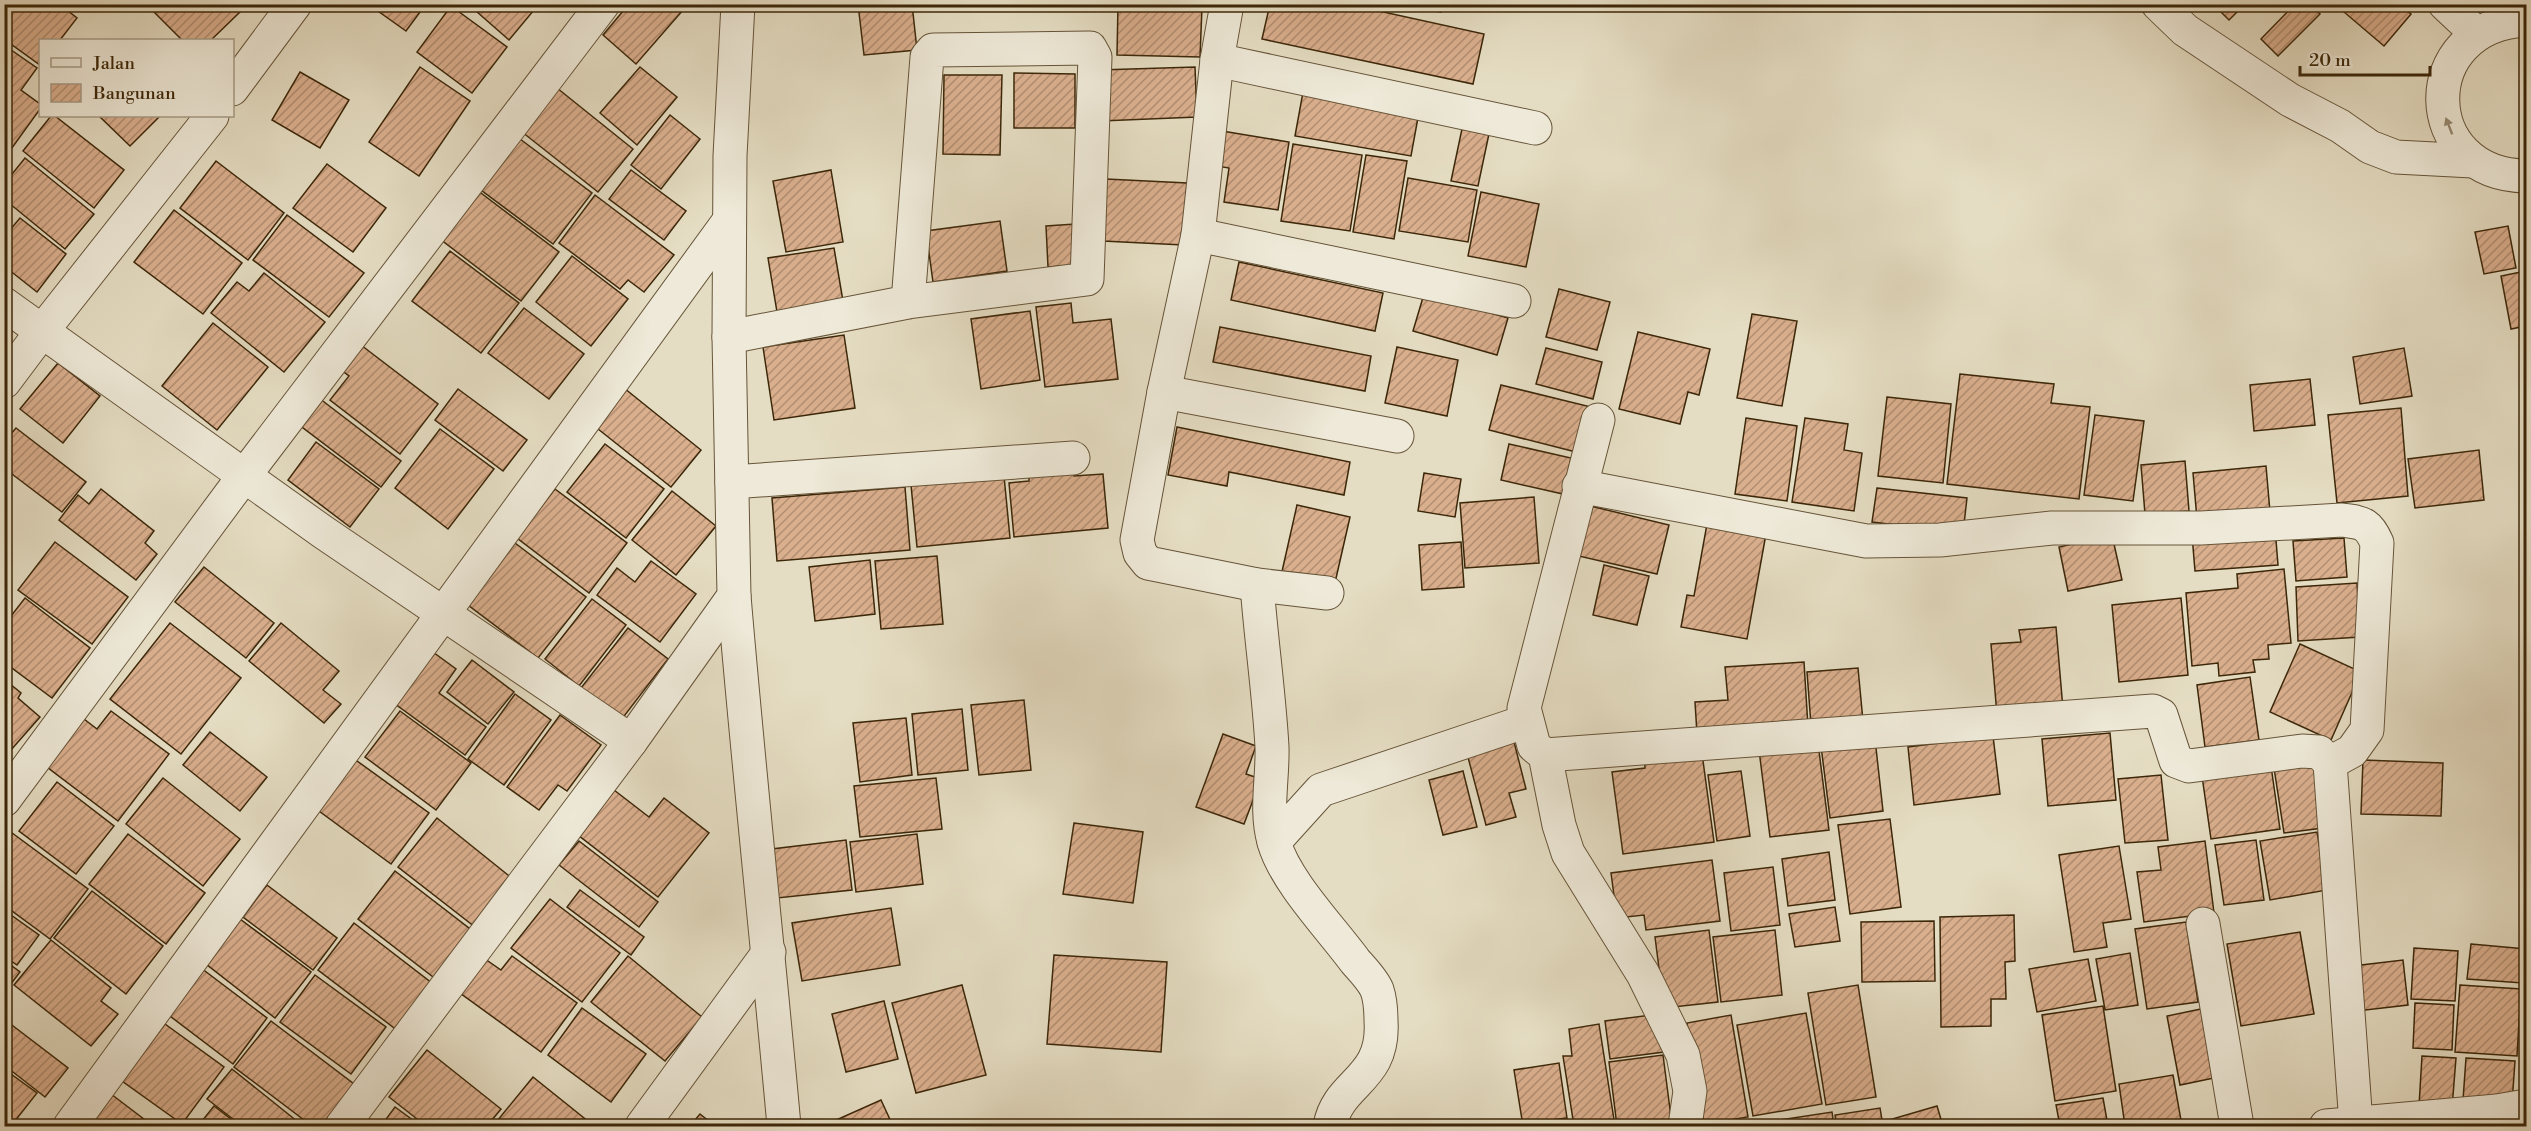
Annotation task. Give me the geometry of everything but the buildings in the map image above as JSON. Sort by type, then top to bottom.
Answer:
[{"type":"street","points":[[234,86],[295,4]]},
{"type":"street","points":[[4,800],[244,476],[603,4]]},
{"type":"street","points":[[738,4],[729,220],[729,337],[735,596],[751,798],[769,952],[784,1126]]},
{"type":"street","points":[[1227,4],[1217,60],[1198,235],[1164,392],[1137,540],[1140,553],[1148,563],[1257,585],[1327,593]]},
{"type":"street","points":[[2158,4],[2185,30],[2290,100],[2340,126],[2370,147],[2396,157],[2473,161]]},
{"type":"street","points":[[2445,4],[2477,34]]},
{"type":"street","points":[[2526,20],[2493,26],[2477,34],[2463,46],[2452,62],[2445,79],[2443,97],[2445,115],[2451,132],[2460,148],[2473,161],[2490,171],[2510,176],[2526,176]]},
{"type":"street","points":[[729,337],[908,302],[1086,279],[1095,57],[1090,48],[933,50],[927,57],[908,302]]},
{"type":"street","points":[[1217,60],[1535,129]]},
{"type":"street","points":[[4,382],[211,117]]},
{"type":"street","points":[[70,1126],[729,220]]},
{"type":"street","points":[[1198,235],[1514,301]]},
{"type":"street","points":[[4,304],[244,476],[632,741]]},
{"type":"street","points":[[1164,392],[1396,436]]},
{"type":"street","points":[[1598,420],[1579,486],[1524,708],[1534,746],[1545,755],[1559,825],[1568,853],[1643,974],[1683,1055],[1690,1091],[1685,1126]]},
{"type":"street","points":[[732,482],[1073,458]]},
{"type":"street","points":[[1579,486],[1866,541],[1940,540],[2052,528],[2201,528],[2342,520],[2363,523],[2371,530],[2377,543],[2367,730],[2352,751],[2330,762]]},
{"type":"street","points":[[1257,585],[1270,700],[1272,761],[1269,808],[1274,842],[1292,880],[1329,925],[1376,989],[1381,1022],[1381,1047],[1368,1073],[1337,1103],[1330,1126]]},
{"type":"street","points":[[342,1126],[632,741],[735,596]]},
{"type":"street","points":[[1545,755],[2153,711],[2161,715],[2176,761],[2189,766],[2302,751],[2319,752],[2330,762],[2341,1125],[2428,1122],[2526,1106]]},
{"type":"street","points":[[1274,842],[1321,790],[1527,721]]},
{"type":"street","points":[[2203,924],[2237,1126]]},
{"type":"street","points":[[642,1126],[769,952]]}]
